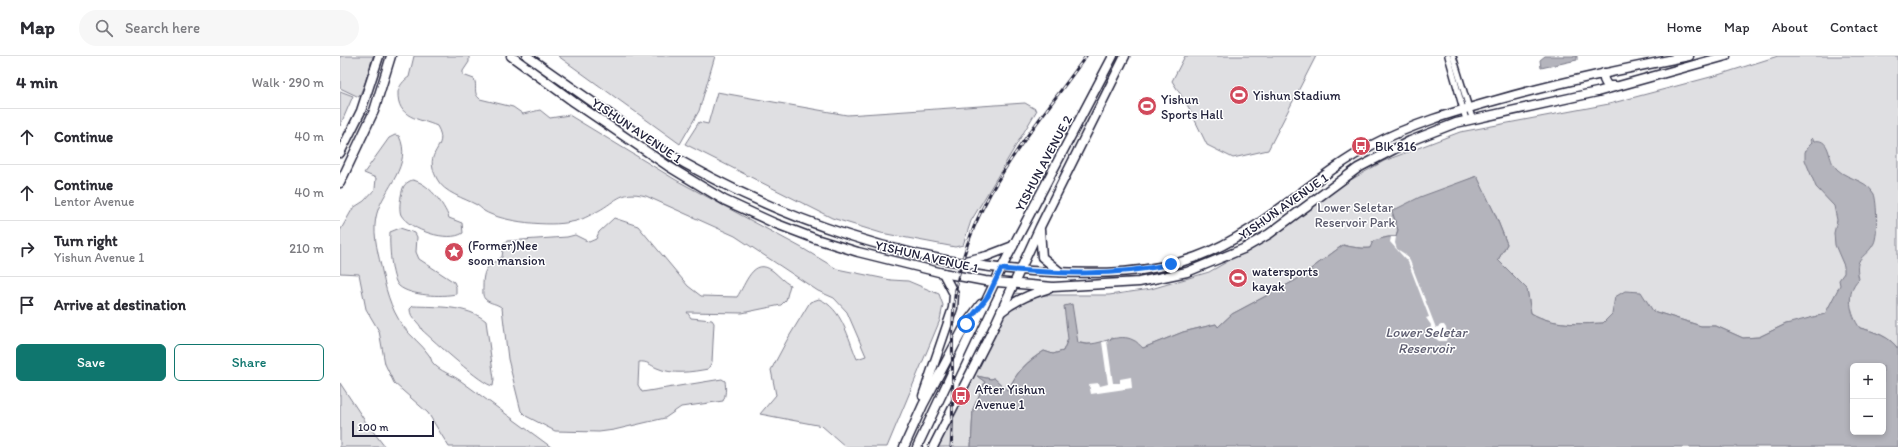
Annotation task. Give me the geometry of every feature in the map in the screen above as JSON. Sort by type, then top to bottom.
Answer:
[{"type":"main road","points":[[340,154],[362,107],[379,56]]},
{"type":"main road","points":[[340,184],[374,111],[391,56]]},
{"type":"main road","name":"YISHUN AVENUE 1","points":[[511,56],[574,102],[668,166],[724,200],[816,239],[858,252],[943,273],[995,282],[1054,287],[1139,282],[1187,272],[1243,249],[1269,234],[1358,168],[1410,141],[1469,119],[1597,92],[1726,56]]},
{"type":"main road","name":"YISHUN AVENUE 1","points":[[527,56],[656,147],[756,200],[855,238],[961,262],[1001,269],[1091,273],[1129,271],[1171,264],[1195,257],[1226,244],[1266,220],[1311,185],[1352,156],[1403,130],[1466,109],[1581,78],[1689,56]]},
{"type":"main road","name":"YISHUN AVENUE 2","points":[[988,296],[1113,56]]},
{"type":"main road","name":"YISHUN AVENUE 2","points":[[932,447],[1001,312],[1019,270],[1125,56]]},
{"type":"main road","points":[[1604,73],[1603,80],[1608,86],[1619,86]]},
{"type":"main road","points":[[1581,78],[1593,79],[1596,83],[1597,92]]},
{"type":"main road","points":[[1040,227],[1042,257],[1060,272]]},
{"type":"main road","points":[[961,262],[987,256],[1013,246]]},
{"type":"main road","points":[[1129,271],[1124,274],[1124,279],[1139,282]]},
{"type":"main road","points":[[910,434],[953,308],[954,294],[943,273]]},
{"type":"main road","points":[[1001,312],[1012,303],[1026,296],[1054,287]]},
{"type":"main road","points":[[904,447],[966,324],[988,296]]},
{"type":"main road","points":[[917,447],[988,296]]},
{"type":"street","points":[[1448,56],[1469,119]]},
{"type":"street","points":[[1453,56],[1466,109]]},
{"type":"green space","points":[[340,56],[373,56],[359,97],[340,88]]},
{"type":"green space","points":[[414,56],[469,56],[469,62],[463,71],[463,75],[474,79],[476,84],[476,94],[480,99],[513,107],[523,114],[540,110],[550,118],[569,115],[676,180],[802,248],[837,269],[891,280],[908,281],[939,294],[943,305],[940,320],[887,447],[846,447],[822,426],[760,414],[776,395],[771,370],[810,302],[819,299],[827,303],[839,316],[857,359],[866,356],[847,312],[834,298],[818,291],[735,236],[646,196],[637,194],[630,194],[618,198],[601,209],[577,221],[539,224],[514,221],[492,215],[477,205],[449,192],[444,188],[437,179],[432,161],[441,140],[437,126],[416,119],[405,113],[401,108],[399,101],[398,92],[402,83],[409,77]]},
{"type":"green space","points":[[558,56],[715,56],[699,111],[680,144]]},
{"type":"green space","name":"Yishun Stadium","points":[[1185,56],[1316,56],[1268,150],[1233,158],[1207,145],[1189,108],[1172,81]]},
{"type":"green space","name":"Lower Seletar Reservoir Park","points":[[1778,56],[1898,56],[1898,349],[1886,338],[1860,328],[1786,324],[1759,337],[1743,338],[1716,326],[1701,326],[1653,311],[1612,314],[1603,323],[1585,324],[1557,322],[1539,317],[1531,313],[1527,289],[1498,260],[1507,244],[1495,214],[1476,176],[1392,215],[1397,226],[1396,237],[1381,239],[1375,242],[1370,248],[1356,248],[1343,245],[1296,280],[1232,314],[1218,327],[1216,324],[1183,332],[1143,348],[1112,338],[1096,344],[1079,343],[1068,339],[1063,351],[1053,354],[1044,351],[1027,363],[1014,378],[1008,391],[994,378],[991,379],[977,376],[985,382],[973,409],[971,447],[937,447],[1012,293],[1043,295],[1109,295],[1151,289],[1209,272],[1246,251],[1340,186],[1384,161],[1460,132],[1609,104],[1718,75]]},
{"type":"green space","points":[[340,91],[353,96],[340,126]]},
{"type":"green space","points":[[717,92],[847,115],[1025,103],[1037,110],[971,221],[963,245],[955,247],[881,233],[832,218],[685,144],[699,122],[708,124]]},
{"type":"green space","points":[[395,135],[399,136],[402,147],[400,167],[377,213],[375,233],[384,282],[398,319],[426,351],[436,366],[442,371],[461,381],[551,447],[449,447],[428,413],[394,383],[385,364],[379,331],[366,309],[359,274],[340,273],[340,231],[353,208],[364,201],[375,189],[376,178],[364,173],[389,138]]},
{"type":"green space","points":[[412,180],[424,185],[435,194],[447,212],[449,218],[462,223],[463,233],[448,237],[439,236],[412,226],[401,215],[400,206],[402,190],[407,183]]},
{"type":"green space","points":[[614,218],[638,226],[688,286],[701,296],[737,297],[747,279],[755,269],[766,267],[790,285],[786,300],[781,305],[742,313],[687,312],[691,318],[712,320],[714,323],[712,362],[708,369],[689,372],[669,372],[646,363],[639,362],[638,385],[642,392],[722,379],[725,381],[726,386],[723,401],[681,407],[665,418],[614,430],[599,432],[555,431],[526,416],[521,411],[508,359],[502,308],[487,301],[483,295],[483,281],[485,272],[489,266],[502,257],[504,243],[507,241],[567,237],[575,235],[589,242],[596,239],[599,232]]},
{"type":"green space","points":[[400,228],[415,233],[417,237],[416,252],[419,259],[454,282],[456,294],[418,294],[399,286],[396,282],[392,269],[390,232]]},
{"type":"green space","points":[[413,306],[461,309],[486,321],[494,379],[493,386],[479,379],[422,330],[411,315],[410,309]]},
{"type":"green space","points":[[340,383],[365,421],[385,447],[340,447]]},
{"type":"water","points":[[1545,56],[1577,56],[1577,60],[1541,68],[1540,60]]},
{"type":"water","name":"Lower Seletar Reservoir","points":[[1812,138],[1814,141],[1823,142],[1833,164],[1837,169],[1865,184],[1874,194],[1877,218],[1875,239],[1871,248],[1859,261],[1859,279],[1852,290],[1850,304],[1854,317],[1860,328],[1886,338],[1898,349],[1898,447],[971,447],[973,409],[985,382],[977,376],[991,379],[994,378],[1008,391],[1018,373],[1027,363],[1038,355],[1044,351],[1053,354],[1063,351],[1068,339],[1064,306],[1072,304],[1078,343],[1088,344],[1117,338],[1128,338],[1137,342],[1143,348],[1183,332],[1216,324],[1218,327],[1232,314],[1296,280],[1343,245],[1356,248],[1370,248],[1373,241],[1387,237],[1396,237],[1398,230],[1392,211],[1420,197],[1477,176],[1507,244],[1498,260],[1527,289],[1531,313],[1539,317],[1566,323],[1603,323],[1612,314],[1615,297],[1625,291],[1641,292],[1653,311],[1701,326],[1716,326],[1743,338],[1759,337],[1786,324],[1825,314],[1840,285],[1839,280],[1844,273],[1844,266],[1835,245],[1834,233],[1837,220],[1834,206],[1816,187],[1805,160],[1805,152],[1812,143],[1810,140]]},
{"type":"pier","points":[[1391,237],[1396,237],[1395,243],[1397,249],[1405,254],[1410,261],[1436,328],[1444,325],[1446,328],[1447,332],[1443,336],[1447,336],[1446,341],[1439,341],[1432,336],[1430,331],[1431,325],[1426,318],[1429,317],[1408,262],[1390,242]]},
{"type":"pier","points":[[1107,341],[1113,383],[1120,383],[1120,379],[1131,377],[1132,388],[1091,394],[1089,384],[1099,383],[1100,386],[1108,384],[1102,342]]},
{"type":"railway","points":[[951,447],[953,412],[952,340],[954,304],[960,268],[971,234],[986,202],[1003,172],[1086,56]]},
{"type":"place","name":"Yishun Stadium","points":[[1239,95]]},
{"type":"place","name":"Yishun Sports Hall","points":[[1147,106]]},
{"type":"place","name":"Blk 816","points":[[1361,146]]},
{"type":"place","name":"(Former)Nee soon mansion","points":[[454,252]]},
{"type":"place","name":"watersports kayak","points":[[1238,278]]},
{"type":"place","name":"After Yishun Avenue 1","points":[[961,396]]},
{"type":"route","points":[[966,324],[988,296],[1001,269],[1091,273],[1117,272],[1171,264]]}]
